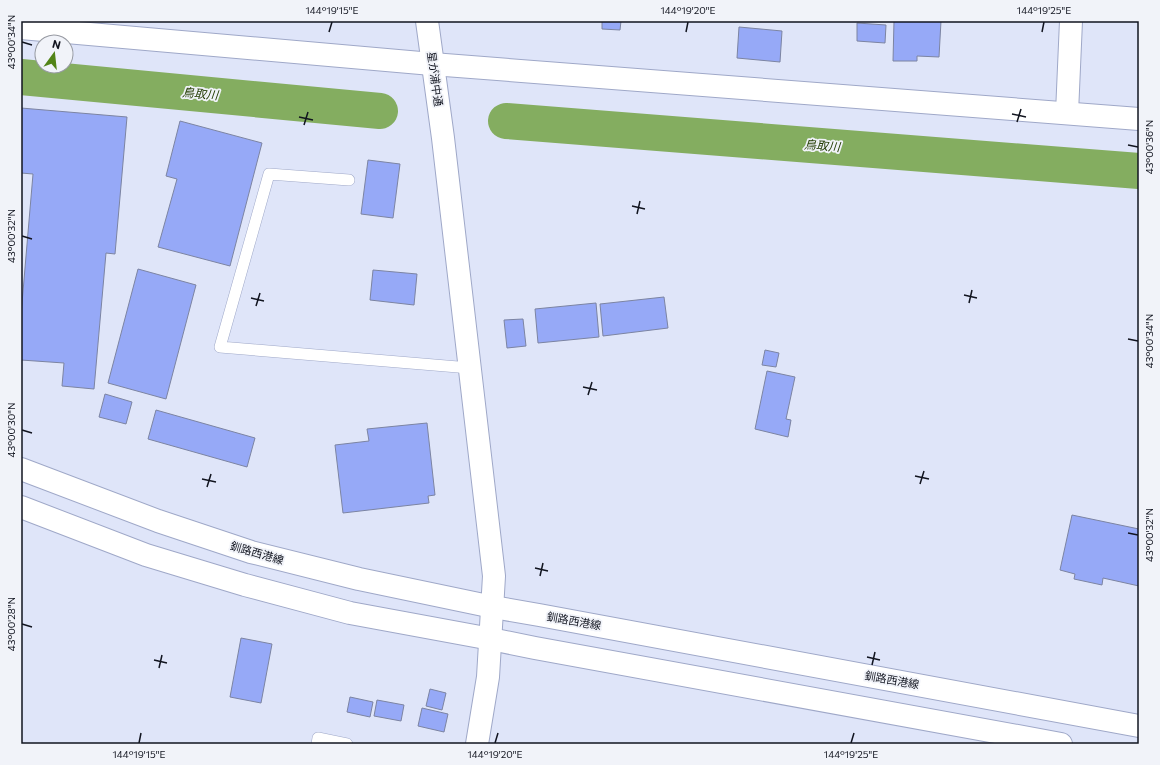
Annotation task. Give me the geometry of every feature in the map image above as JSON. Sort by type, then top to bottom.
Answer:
[{"type":"main road","name":"星が浦中通","points":[[427,21],[494,576],[488,677],[477,744]]},
{"type":"main road","points":[[1067,113],[1071,21]]},
{"type":"main road","points":[[21,28],[432,64],[1139,119]]},
{"type":"main road","name":"釧路西港線","points":[[21,469],[158,521],[251,552],[359,579],[493,607],[1139,726]]},
{"type":"main road","points":[[21,507],[146,554],[245,585],[350,613],[1061,744]]},
{"type":"lane","points":[[349,180],[269,174],[220,347],[470,368]]},
{"type":"lane","points":[[317,744],[318,738],[347,744]]},
{"type":"building","points":[[602,21],[621,21],[620,30],[602,29]]},
{"type":"building","points":[[894,21],[941,21],[939,57],[917,56],[917,61],[893,61]]},
{"type":"building","points":[[857,23],[886,25],[885,43],[857,41]]},
{"type":"building","points":[[739,27],[782,31],[780,62],[737,58]]},
{"type":"building","points":[[21,108],[127,117],[115,254],[106,253],[94,389],[62,386],[64,363],[21,360],[21,315],[33,174],[21,173]]},
{"type":"building","points":[[180,121],[262,143],[230,266],[158,247],[177,179],[166,176]]},
{"type":"building","points":[[368,160],[400,164],[393,218],[361,214]]},
{"type":"building","points":[[138,269],[196,285],[166,399],[108,383]]},
{"type":"building","points":[[373,270],[417,274],[414,305],[370,300]]},
{"type":"building","points":[[664,297],[668,328],[603,336],[600,304]]},
{"type":"building","points":[[596,303],[599,337],[538,343],[535,309]]},
{"type":"building","points":[[523,319],[526,346],[507,348],[504,320]]},
{"type":"building","points":[[765,350],[779,353],[776,367],[762,365]]},
{"type":"building","points":[[767,371],[795,377],[786,419],[791,420],[788,437],[755,429]]},
{"type":"building","points":[[105,394],[132,402],[126,424],[99,417]]},
{"type":"building","points":[[156,410],[255,438],[247,467],[148,439]]},
{"type":"building","points":[[427,423],[435,495],[428,496],[429,503],[343,513],[335,445],[369,441],[367,429]]},
{"type":"building","points":[[1072,515],[1139,529],[1139,586],[1103,578],[1102,585],[1074,579],[1075,574],[1060,570]]},
{"type":"building","points":[[241,638],[272,644],[261,703],[230,697]]},
{"type":"building","points":[[430,689],[446,693],[442,710],[426,706]]},
{"type":"building","points":[[350,697],[373,702],[370,717],[347,712]]},
{"type":"building","points":[[377,700],[404,705],[401,721],[374,716]]},
{"type":"building","points":[[422,708],[448,714],[444,732],[418,726]]},
{"type":"waterway","name":"鳥取川","points":[[21,77],[380,111]]},
{"type":"waterway","name":"鳥取川","points":[[506,121],[1139,171]]}]
